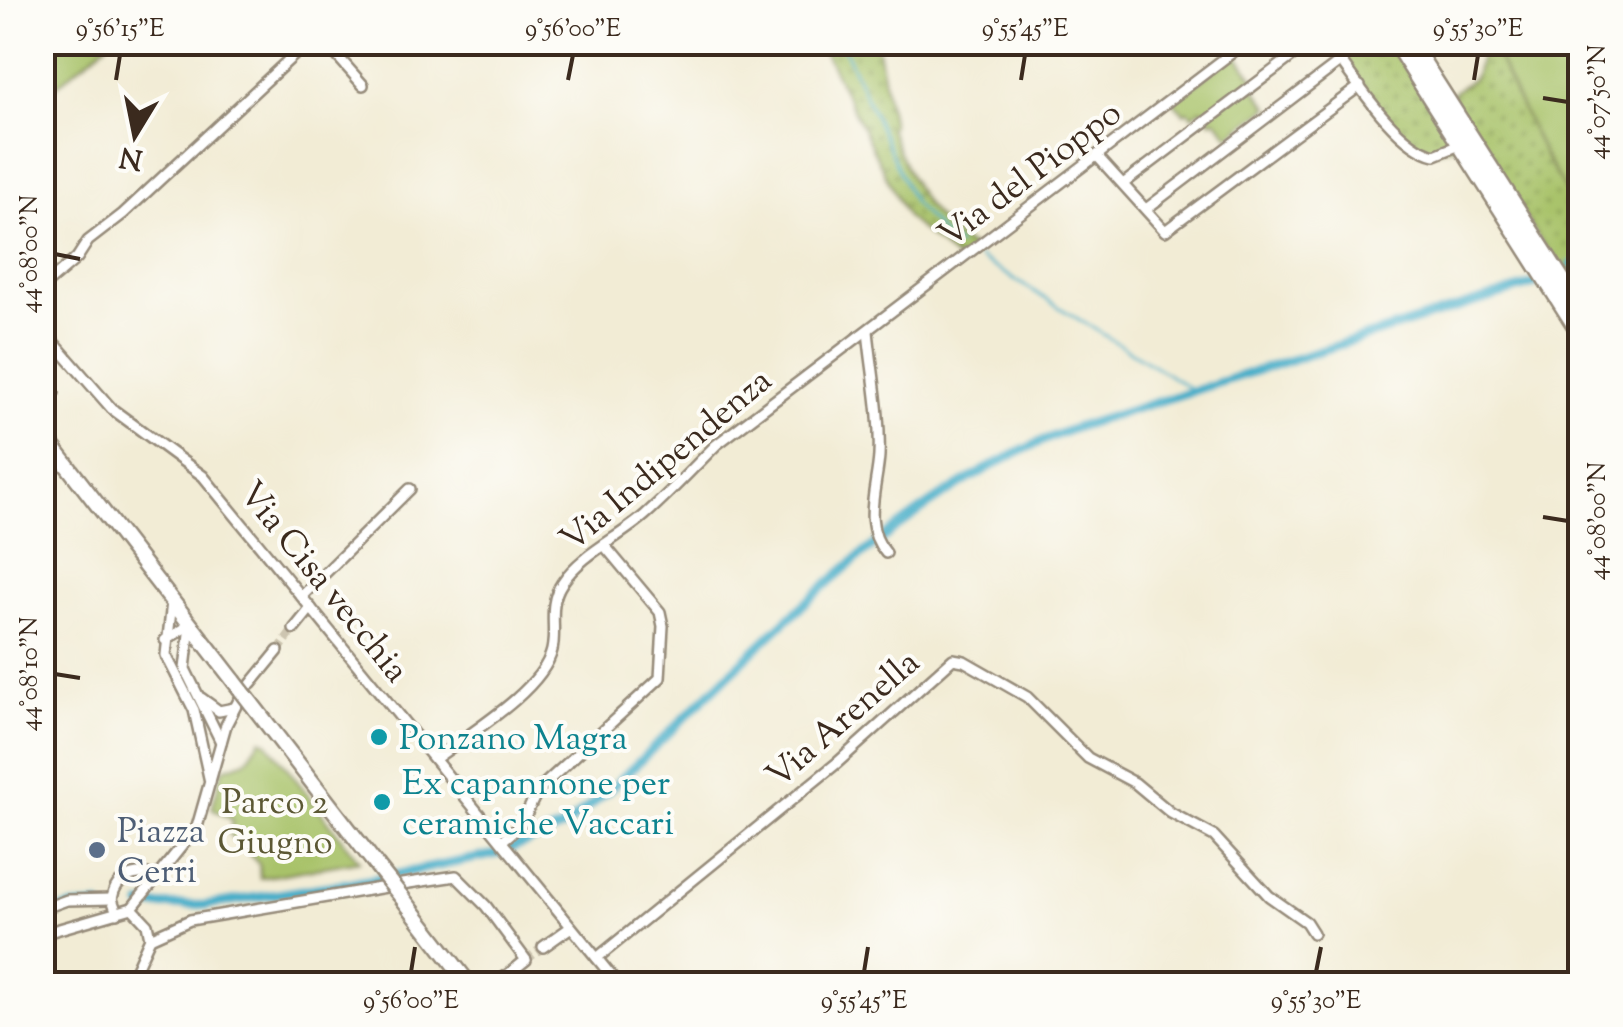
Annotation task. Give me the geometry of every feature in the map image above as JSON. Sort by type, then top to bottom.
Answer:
[{"type":"highway","points":[[1394,42],[1580,333]]},
{"type":"highway","points":[[1410,42],[1580,308]]},
{"type":"main road","points":[[42,433],[234,681],[241,704],[376,866],[401,889],[469,984]]},
{"type":"street","points":[[42,288],[77,258],[88,241],[123,214],[308,42]]},
{"type":"street","points":[[325,42],[362,85]]},
{"type":"street","name":"Via del Pioppo","points":[[894,312],[1246,42]]},
{"type":"street","points":[[1123,184],[1311,42]]},
{"type":"street","points":[[1328,42],[1360,86],[1416,148],[1435,155],[1457,146]]},
{"type":"street","points":[[1146,209],[1342,61]]},
{"type":"street","points":[[1097,156],[1165,231],[1360,86]]},
{"type":"street","name":"Via Indipendenza","points":[[435,759],[535,679],[553,647],[552,612],[562,582],[642,518],[716,445],[894,312]]},
{"type":"street","name":"Via Cisa vecchia","points":[[42,328],[112,409],[203,476],[618,984]]},
{"type":"street","points":[[868,332],[879,458],[872,493],[882,547]]},
{"type":"street","points":[[43,381],[54,393],[46,398]]},
{"type":"street","points":[[302,596],[335,568],[410,489]]},
{"type":"street","points":[[504,844],[522,825],[538,790],[660,678],[660,612],[604,545]]},
{"type":"street","points":[[172,600],[166,655],[194,710],[210,784]]},
{"type":"street","points":[[294,628],[312,608]]},
{"type":"street","points":[[165,640],[190,625]]},
{"type":"street","points":[[190,625],[185,669],[221,742]]},
{"type":"street","points":[[187,653],[209,648]]},
{"type":"street","points":[[251,684],[278,651]]},
{"type":"street","name":"Via Arenella","points":[[597,958],[837,763],[953,659],[964,661],[1027,696],[1088,758],[1135,782],[1171,813],[1214,836],[1269,896],[1306,922],[1313,934]]},
{"type":"street","points":[[197,694],[219,711],[241,704]]},
{"type":"street","points":[[42,934],[132,908],[192,836],[221,742],[241,704]]},
{"type":"street","points":[[200,739],[221,742]]},
{"type":"street","points":[[117,914],[113,891],[126,877],[145,873],[155,876]]},
{"type":"street","points":[[401,889],[456,876],[486,906],[526,960],[496,984]]},
{"type":"street","points":[[150,938],[190,920],[386,887]]},
{"type":"street","points":[[42,910],[67,900],[112,899]]},
{"type":"street","points":[[129,984],[150,938],[147,924],[132,908]]},
{"type":"street","points":[[543,947],[572,927]]},
{"type":"green space","points":[[43,42],[108,42],[108,43],[43,97]]},
{"type":"green space","points":[[1509,42],[1580,43],[1580,215],[1544,155],[1495,52]]},
{"type":"green space","points":[[820,43],[877,43],[892,126],[889,128],[904,164],[931,211],[974,248],[958,261],[907,218]]},
{"type":"green space","points":[[1328,43],[1390,43],[1457,146],[1425,153],[1375,106]]},
{"type":"green space","points":[[1483,50],[1495,52],[1544,155],[1580,215],[1580,302],[1448,96],[1474,78]]},
{"type":"green space","points":[[1236,54],[1259,85],[1255,89],[1269,107],[1229,136],[1202,109],[1192,116],[1172,101]]},
{"type":"green space","name":"Parco 2 Giugno","points":[[261,739],[359,861],[260,878],[259,864],[230,835],[232,820],[212,808],[223,769],[246,761]]},
{"type":"waterway","points":[[841,42],[913,202],[943,235],[959,246]]},
{"type":"waterway","points":[[978,257],[1193,390]]},
{"type":"waterway","points":[[1572,265],[1577,263]]},
{"type":"waterway","points":[[142,906],[206,905],[374,879],[497,854],[564,827],[608,791],[826,585],[945,494],[1009,457],[1077,427],[1534,284]]},
{"type":"waterway","points":[[42,916],[69,908],[100,906]]},
{"type":"tunnel","points":[[278,651],[294,629]]},
{"type":"tunnel","points":[[526,960],[543,947]]},
{"type":"place","name":"Ponzano Magra","points":[[379,737]]},
{"type":"place","name":"Ex capannone per ceramiche Vaccari","points":[[382,802]]},
{"type":"place","name":"Piazza Cerri","points":[[97,850]]}]
